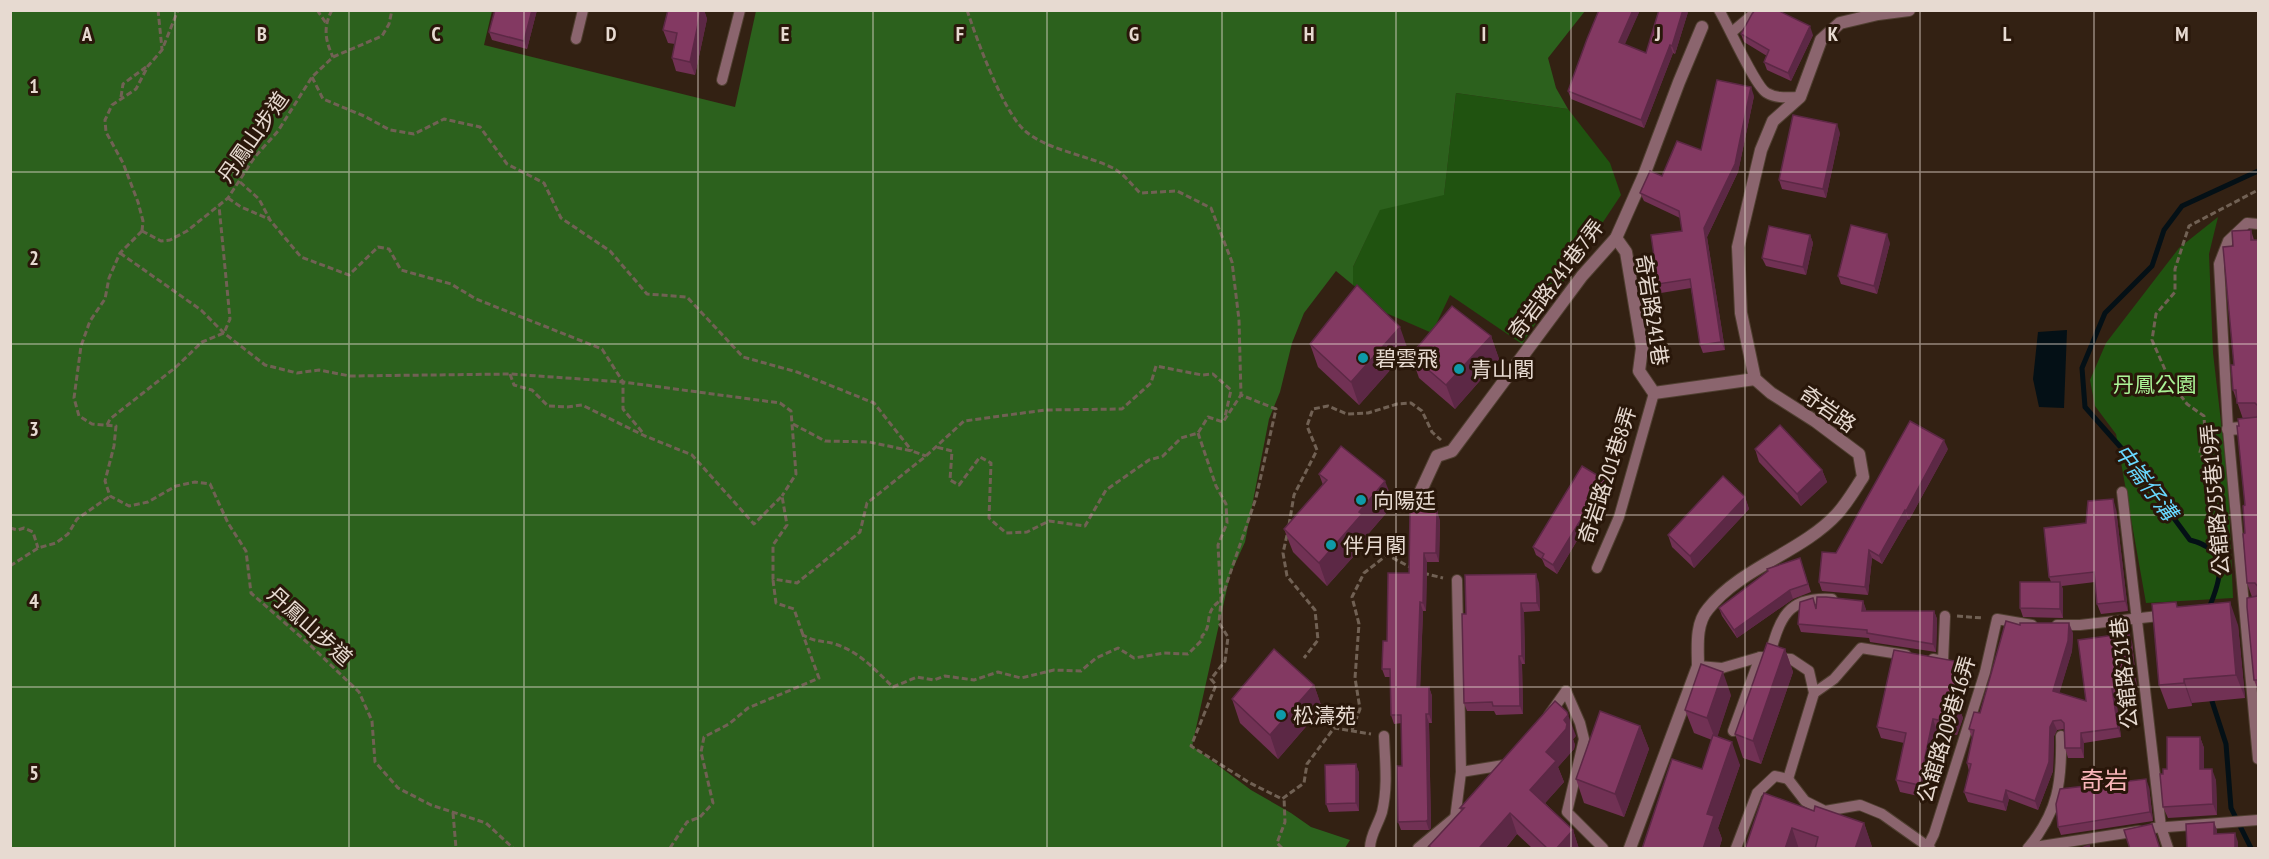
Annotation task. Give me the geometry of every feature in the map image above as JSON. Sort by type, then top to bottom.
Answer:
[{"type":"street","points":[[1755,379],[1740,313],[1738,247],[1761,150],[1773,121],[1800,97],[1821,40],[1840,23],[1878,14],[1909,10]]},
{"type":"street","name":"奇岩路241巷7弄","points":[[1418,497],[1437,456],[1452,451],[1582,276],[1616,238],[1644,175],[1678,82],[1702,27]]},
{"type":"street","name":"奇岩路241巷","points":[[1616,238],[1626,252],[1642,348],[1639,371],[1654,393],[1755,379]]},
{"type":"street","name":"奇岩路","points":[[1630,849],[1698,666],[1698,635],[1706,610],[1730,588],[1816,532],[1837,514],[1863,477],[1859,454],[1815,421],[1770,393],[1755,379]]},
{"type":"street","points":[[2228,429],[2259,427]]},
{"type":"lane","points":[[576,39],[583,10]]},
{"type":"lane","points":[[722,80],[740,10]]},
{"type":"lane","points":[[1719,10],[1764,92],[1777,97],[1800,97]]},
{"type":"lane","points":[[1732,32],[1758,10]]},
{"type":"lane","name":"公舘路255巷19弄","points":[[2259,224],[2247,223],[2228,241],[2218,264],[2228,429],[2243,608],[2259,759]]},
{"type":"lane","name":"奇岩路201巷8弄","points":[[1597,568],[1618,518],[1654,393]]},
{"type":"lane","name":"公舘路231巷","points":[[2122,492],[2161,827],[2168,849]]},
{"type":"lane","points":[[1455,819],[1461,772],[1457,580]]},
{"type":"lane","points":[[1733,731],[1779,623],[1795,604],[1817,598],[1846,600]]},
{"type":"lane","points":[[2243,608],[2259,608]]},
{"type":"lane","points":[[2138,617],[2183,614]]},
{"type":"lane","points":[[1814,693],[1834,679],[1861,648],[1943,661],[1945,615]]},
{"type":"lane","name":"公舘路209巷16弄","points":[[1928,848],[1985,672],[1997,620],[2026,625],[2080,625],[2138,617]]},
{"type":"lane","points":[[1698,666],[1722,668],[1764,657],[1791,659],[1809,671],[1814,693],[1788,779]]},
{"type":"lane","points":[[1543,724],[1566,691],[1580,723],[1584,739],[1567,812],[1603,849]]},
{"type":"lane","points":[[1370,849],[1370,840],[1381,814],[1387,786],[1384,736]]},
{"type":"lane","points":[[2028,848],[2041,832],[2050,815],[2060,786],[2061,736]]},
{"type":"lane","points":[[1461,772],[1516,759],[1497,779]]},
{"type":"lane","points":[[1736,849],[1756,793],[1775,776],[1788,779],[1805,801],[1825,811],[1860,805],[1882,814],[1928,848]]},
{"type":"lane","points":[[1418,849],[1472,803]]},
{"type":"lane","points":[[2028,848],[2161,827],[2254,821]]},
{"type":"path","points":[[158,10],[162,50]]},
{"type":"path","points":[[121,98],[123,84],[148,66],[162,50],[178,10]]},
{"type":"path","points":[[317,10],[326,23]]},
{"type":"path","points":[[332,10],[326,23],[326,42],[333,57]]},
{"type":"path","name":"丹鳳山步道","points":[[142,231],[160,241],[170,240],[187,231],[219,206],[228,198],[254,158],[278,130],[312,78],[333,57],[382,36],[389,24],[392,10]]},
{"type":"path","points":[[936,447],[952,452],[950,480],[959,485],[980,457],[991,463],[989,518],[1006,533],[1027,532],[1048,521],[1085,526],[1106,490],[1149,460],[1163,456],[1181,438],[1198,433],[1208,417],[1223,422],[1241,395],[1239,320],[1232,262],[1211,208],[1177,191],[1140,192],[1115,169],[1047,143],[1025,130],[1009,108],[978,44],[967,10]]},
{"type":"path","points":[[10,566],[38,548],[56,543],[68,534],[77,519],[110,496],[105,481],[114,446],[116,426],[92,424],[79,416],[74,398],[81,346],[90,321],[105,299],[109,278],[120,253],[142,231],[143,221],[138,202],[123,163],[106,132],[105,120],[112,105],[136,89],[148,66]]},
{"type":"path","points":[[312,78],[323,99],[390,130],[414,134],[444,119],[480,127],[507,164],[544,183],[561,218],[610,251],[647,294],[687,297],[742,357],[797,372],[874,403],[912,451]]},
{"type":"path","points":[[240,182],[259,199],[270,220],[302,257],[349,275],[378,247],[389,249],[401,270],[451,284],[476,298],[602,349],[623,382],[623,409],[645,436]]},
{"type":"path","points":[[2223,526],[2209,473],[2200,452],[2205,434],[2204,416],[2187,404],[2170,381],[2152,340],[2156,314],[2175,292],[2175,269],[2189,226],[2259,190]]},
{"type":"path","points":[[228,198],[241,207],[270,220]]},
{"type":"path","points":[[107,425],[111,419],[176,367],[202,342],[224,333],[230,319],[219,206]]},
{"type":"path","points":[[120,253],[201,310],[224,333],[264,365],[297,373],[319,370],[350,376],[510,374],[623,382],[780,404],[791,411],[795,474],[782,496],[754,524],[692,455],[645,436],[582,405],[548,406],[532,390],[514,385],[510,374]]},
{"type":"path","points":[[773,579],[797,583],[860,532],[867,503],[926,456],[964,421],[1045,410],[1122,408],[1151,382],[1156,366],[1202,375],[1213,374],[1231,390],[1224,420]]},
{"type":"path","points":[[803,635],[815,642],[834,643],[860,654],[893,687],[917,677],[934,680],[945,676],[974,680],[998,672],[1021,678],[1054,670],[1081,671],[1096,658],[1118,648],[1134,658],[1164,653],[1188,654],[1202,640],[1202,636],[1207,631],[1213,606],[1221,600],[1256,498],[1276,408],[1241,395]]},
{"type":"path","points":[[1304,658],[1318,640],[1315,610],[1287,576],[1283,553],[1294,495],[1317,450],[1307,426],[1312,409],[1328,406],[1347,414],[1368,413],[1397,404],[1411,403],[1422,411],[1432,432],[1452,451]]},
{"type":"path","points":[[793,424],[825,441],[869,442],[926,456]]},
{"type":"path","points":[[1198,433],[1216,486],[1226,504],[1227,523],[1218,545],[1221,600],[1219,623],[1228,638],[1225,661],[1211,679],[1216,685],[1191,746],[1250,783],[1282,799],[1304,783],[1307,764],[1334,728],[1384,736]]},
{"type":"path","name":"丹鳳山步道","points":[[110,496],[129,506],[148,502],[176,486],[195,482],[210,484],[228,523],[246,551],[251,593],[310,645],[358,692],[372,721],[375,762],[398,788],[431,805],[486,823],[513,849]]},
{"type":"path","points":[[670,849],[687,822],[700,817],[712,803],[701,752],[704,737],[729,724],[748,708],[819,678],[794,609],[776,603],[773,545],[787,525],[782,496]]},
{"type":"path","points":[[10,528],[18,530],[24,528],[33,532],[38,548]]},
{"type":"path","points":[[1351,731],[1360,709],[1355,678],[1359,624],[1352,597],[1364,573],[1386,555],[1430,576],[1457,580]]},
{"type":"path","points":[[1945,615],[1979,618]]},
{"type":"path","points":[[1282,849],[1277,843],[1286,822],[1284,797]]},
{"type":"path","points":[[453,813],[456,849]]},
{"type":"green space","points":[[10,11],[492,11],[484,45],[735,107],[756,11],[1585,11],[1548,58],[1556,88],[1568,109],[1456,93],[1444,195],[1380,210],[1353,267],[1353,285],[1336,271],[1304,313],[1292,343],[1280,392],[1269,419],[1245,542],[1230,575],[1192,746],[1251,790],[1311,827],[1350,840],[1345,848],[11,848]]},
{"type":"green space","points":[[1456,93],[1568,109],[1610,163],[1621,195],[1522,344],[1450,295],[1432,333],[1386,313],[1353,285],[1353,267],[1380,209],[1444,194]]},
{"type":"green space","name":"丹鳳公園","points":[[2218,217],[2209,254],[2213,353],[2228,482],[2233,598],[2146,603],[2116,434],[2095,406],[2090,380],[2106,343],[2179,248]]},
{"type":"shaded area","points":[[2067,330],[2064,408],[2039,407],[2033,379],[2038,332]]},
{"type":"building","points":[[495,10],[532,10],[524,41],[489,32]]},
{"type":"building","points":[[668,10],[701,10],[690,62],[672,58],[677,33],[663,30]]},
{"type":"building","points":[[1599,10],[1633,10],[1619,42],[1646,53],[1659,10],[1683,10],[1672,46],[1670,45],[1641,120],[1568,91]]},
{"type":"building","points":[[1755,10],[1777,10],[1810,26],[1788,73],[1764,62],[1769,50],[1741,34]]},
{"type":"building","points":[[1717,80],[1751,87],[1735,164],[1704,228],[1721,342],[1700,345],[1690,279],[1658,284],[1651,235],[1682,231],[1679,211],[1640,193],[1650,171],[1662,176],[1677,141],[1701,150]]},
{"type":"building","points":[[1793,115],[1837,124],[1823,189],[1779,180]]},
{"type":"building","points":[[1851,225],[1887,234],[1874,286],[1838,276]]},
{"type":"building","points":[[1769,226],[1810,235],[1803,267],[1762,258]]},
{"type":"building","points":[[2251,230],[2251,240],[2259,240],[2259,407],[2255,403],[2237,403],[2236,390],[2233,390],[2231,365],[2234,365],[2223,247],[2233,246],[2232,231]]},
{"type":"building","points":[[1357,285],[1400,327],[1351,382],[1310,344]]},
{"type":"building","points":[[1452,306],[1491,336],[1446,385],[1411,355]]},
{"type":"building","points":[[2259,413],[2259,588],[2255,583],[2247,583],[2243,534],[2245,533],[2243,506],[2245,505],[2237,426],[2239,426],[2238,419],[2257,417]]},
{"type":"building","points":[[1910,421],[1944,440],[1879,556],[1869,550],[1865,587],[1819,582],[1822,552],[1836,553]]},
{"type":"building","points":[[1780,425],[1822,470],[1797,494],[1755,449]]},
{"type":"building","points":[[1341,446],[1385,481],[1359,512],[1362,514],[1319,563],[1284,529],[1327,480],[1319,474]]},
{"type":"building","points":[[1582,466],[1605,480],[1553,565],[1542,558],[1544,554],[1533,547]]},
{"type":"building","points":[[1723,476],[1745,497],[1690,556],[1668,535]]},
{"type":"building","points":[[2113,499],[2125,601],[2097,604],[2094,572],[2049,577],[2044,528],[2086,523],[2088,501]]},
{"type":"building","points":[[1410,511],[1437,511],[1436,553],[1424,553],[1417,687],[1429,687],[1429,714],[1426,714],[1428,820],[1398,822],[1397,766],[1402,766],[1401,715],[1391,715],[1390,669],[1382,669],[1383,641],[1387,641],[1388,573],[1409,573]]},
{"type":"building","points":[[1800,558],[1808,584],[1790,590],[1734,630],[1719,608],[1768,571],[1767,569]]},
{"type":"building","points":[[1536,574],[1537,603],[1521,603],[1520,706],[1493,706],[1492,702],[1464,703],[1462,614],[1466,614],[1465,575]]},
{"type":"building","points":[[2020,582],[2060,582],[2060,609],[2020,608]]},
{"type":"building","points":[[2259,591],[2259,682],[2254,680],[2247,598],[2257,596]]},
{"type":"building","points":[[1817,597],[1863,601],[1862,611],[1934,611],[1933,644],[1867,633],[1867,630],[1798,624],[1800,602],[1813,598],[1816,609]]},
{"type":"building","points":[[2176,602],[2177,607],[2230,602],[2236,675],[2184,679],[2184,683],[2159,685],[2152,604]]},
{"type":"building","points":[[2006,621],[2020,625],[2020,623],[2069,623],[2068,641],[2053,691],[2086,701],[2078,640],[2129,633],[2134,689],[2112,689],[2118,728],[2081,733],[2081,748],[2065,748],[2064,723],[2061,720],[2053,721],[2050,727],[2049,762],[2035,801],[2006,790],[2003,802],[1964,792],[1971,764],[1967,763],[1974,730],[1969,729],[1974,712],[1980,713]]},
{"type":"building","points":[[1767,643],[1785,649],[1753,741],[1735,734]]},
{"type":"building","points":[[1274,649],[1314,685],[1270,735],[1232,699]]},
{"type":"building","points":[[1894,650],[1960,662],[1952,705],[1958,706],[1953,723],[1933,719],[1919,785],[1896,780],[1906,733],[1877,727]]},
{"type":"building","points":[[1701,664],[1723,672],[1707,718],[1685,710]]},
{"type":"building","points":[[1555,701],[1567,712],[1568,715],[1564,720],[1567,724],[1566,729],[1546,752],[1556,761],[1530,790],[1573,830],[1556,849],[1548,849],[1510,813],[1480,847],[1481,849],[1432,849],[1429,846],[1464,808],[1460,808]]},
{"type":"building","points":[[1600,711],[1640,726],[1615,794],[1576,779]]},
{"type":"building","points":[[1713,735],[1732,742],[1707,814],[1714,816],[1703,849],[1642,849],[1672,759],[1702,769]]},
{"type":"building","points":[[2167,737],[2200,737],[2200,769],[2212,769],[2213,804],[2163,807],[2160,774],[2163,774],[2163,769],[2167,769]]},
{"type":"building","points":[[1356,764],[1356,803],[1326,804],[1325,765]]},
{"type":"building","points":[[2146,779],[2150,812],[2058,827],[2056,804],[2060,789]]},
{"type":"building","points":[[1764,793],[1814,811],[1815,806],[1864,823],[1855,849],[1815,849],[1818,837],[1792,828],[1785,849],[1745,849]]},
{"type":"building","points":[[2214,822],[2214,834],[2235,833],[2235,849],[2187,849],[2186,824]]},
{"type":"building","points":[[2152,824],[2160,849],[2130,849],[2124,830]]},
{"type":"waterway","name":"中崙仔溝","points":[[2209,608],[2219,575],[2217,558],[2212,550],[2190,540],[2124,451],[2085,407],[2082,368],[2105,313],[2152,266],[2164,230],[2182,206],[2258,171]]},
{"type":"waterway","name":"中崙仔溝","points":[[2210,695],[2226,744],[2231,808],[2251,848]]},
{"type":"place","name":"碧雲飛","points":[[1363,358]]},
{"type":"place","name":"青山閣","points":[[1459,369]]},
{"type":"place","name":"向陽廷","points":[[1361,500]]},
{"type":"place","name":"伴月閣","points":[[1331,545]]},
{"type":"place","name":"松濤苑","points":[[1281,715]]},
{"type":"district","name":"奇岩","points":[[2104,780]]}]
